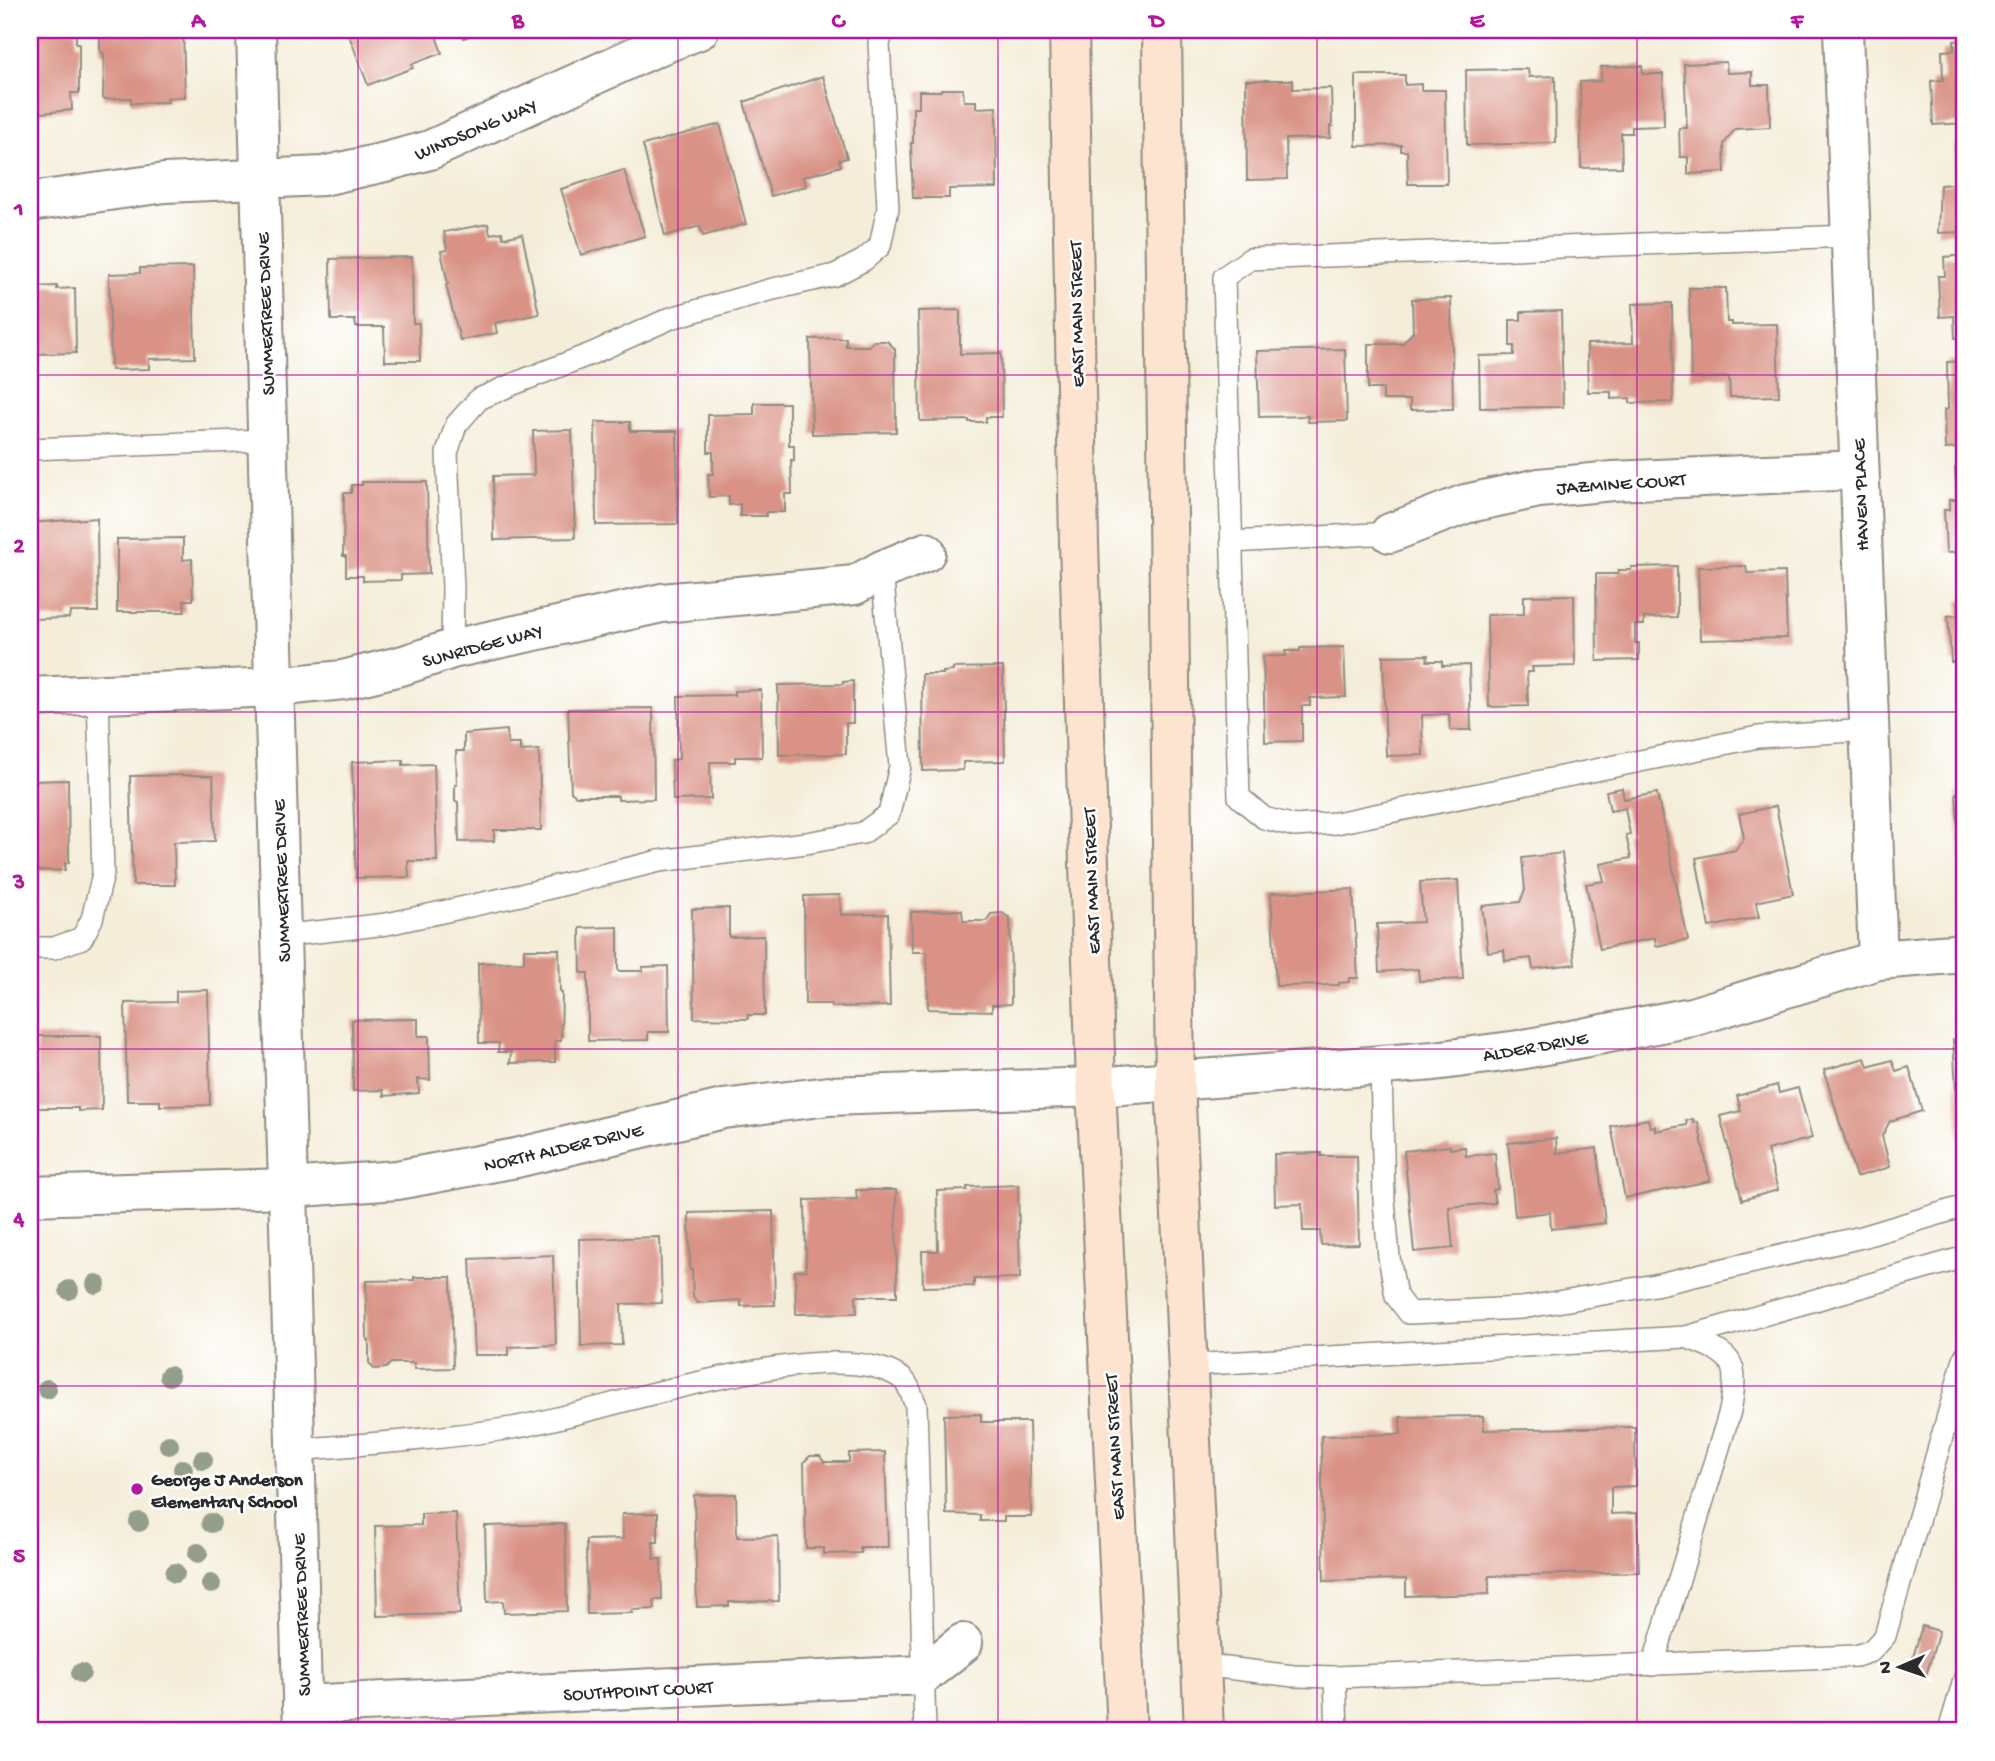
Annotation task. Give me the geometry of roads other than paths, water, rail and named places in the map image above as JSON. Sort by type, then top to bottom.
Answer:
[{"type":"main road","name":"EAST MAIN STREET","points":[[1069,30],[1079,529],[1096,1087],[1127,1731]]},
{"type":"main road","points":[[1162,30],[1175,1081],[1204,1731]]},
{"type":"main road","points":[[1124,1672],[1138,1731]]},
{"type":"street","name":"SUMMERTREE DRIVE","points":[[256,30],[303,1718]]},
{"type":"street","name":"WINDSONG WAY","points":[[30,202],[165,183],[323,176],[430,150],[699,30]]},
{"type":"street","name":"HAVEN PLACE","points":[[1843,30],[1878,960]]},
{"type":"street","name":"JAZMINE COURT","points":[[1390,533],[1465,504],[1539,488],[1613,481],[1858,470]]},
{"type":"street","name":"SUNRIDGE WAY","points":[[30,696],[274,687],[343,680],[404,665],[452,649],[662,603],[855,585],[882,570],[926,552]]},
{"type":"street","name":"ALDER DRIVE","points":[[1096,1087],[1381,1065],[1519,1050],[1692,1017],[1878,960],[1965,953]]},
{"type":"street","name":"NORTH ALDER DRIVE","points":[[30,1196],[288,1188],[397,1180],[453,1171],[723,1109],[829,1096],[1096,1087]]},
{"type":"street","points":[[923,1675],[963,1643]]},
{"type":"street","name":"SOUTHPOINT COURT","points":[[303,1718],[923,1675]]},
{"type":"lane","points":[[452,649],[453,588],[447,453],[456,425],[479,399],[490,394],[671,318],[769,290],[835,275],[864,260],[880,246],[888,208],[879,43],[884,30]]},
{"type":"lane","points":[[1851,236],[1250,259],[1224,277],[1239,797],[1264,818],[1295,826],[1336,823],[1758,737],[1869,730]]},
{"type":"lane","points":[[30,449],[267,440]]},
{"type":"lane","points":[[1232,542],[1390,533]]},
{"type":"lane","points":[[281,936],[387,924],[526,894],[659,861],[806,843],[863,833],[889,814],[900,766],[882,570]]},
{"type":"lane","points":[[30,948],[54,948],[82,939],[92,919],[103,874],[98,694]]},
{"type":"lane","points":[[1381,1065],[1388,1256],[1396,1296],[1409,1313],[1522,1308],[1655,1285],[1861,1237],[1965,1206]]},
{"type":"lane","points":[[1188,1365],[1686,1337],[1965,1257]]},
{"type":"lane","points":[[1653,1665],[1730,1411],[1735,1383],[1731,1363],[1720,1350],[1686,1337]]},
{"type":"lane","points":[[1201,1665],[1294,1676],[1335,1677],[1856,1656],[1871,1651],[1885,1636],[1965,1356]]},
{"type":"lane","points":[[295,1450],[514,1428],[763,1368],[839,1363],[884,1367],[905,1380],[916,1405],[925,1731]]},
{"type":"lane","points":[[1335,1677],[1337,1731]]},
{"type":"lane","points":[[1949,1731],[1965,1677]]},
{"type":"place","name":"George J Anderson Elementary School","points":[[137,1489]]}]
